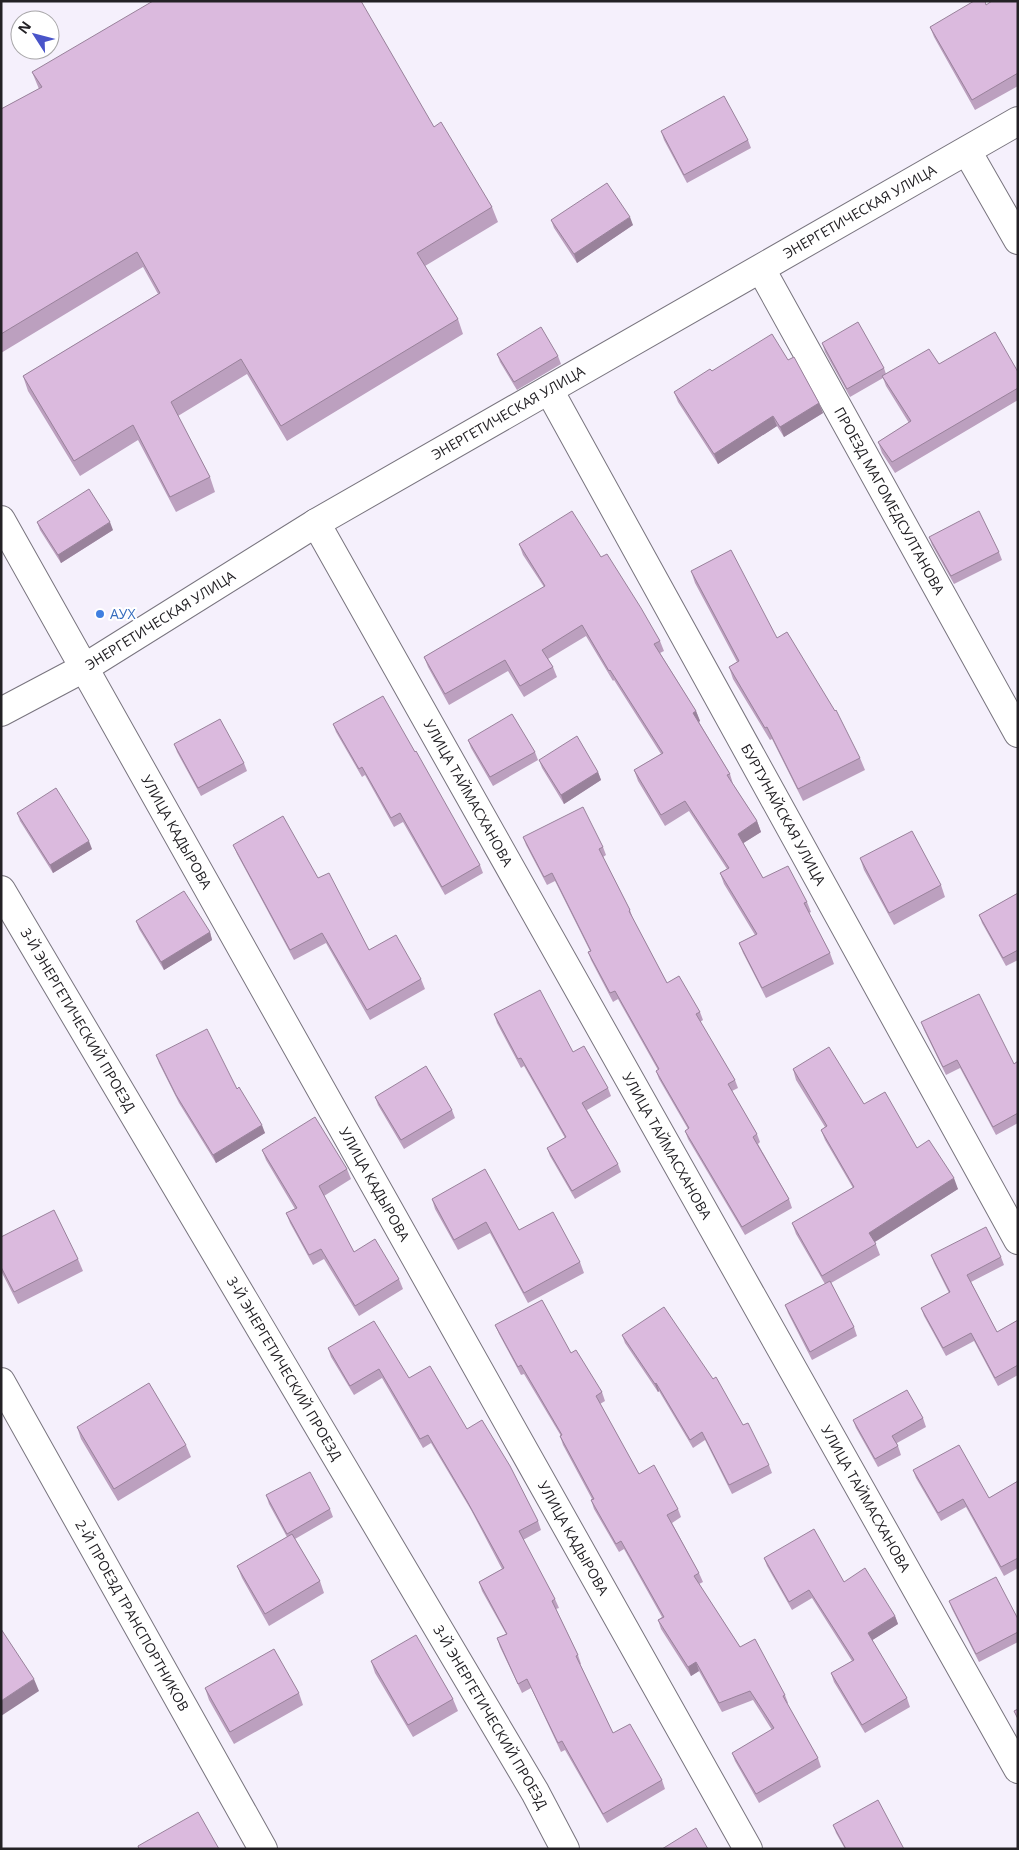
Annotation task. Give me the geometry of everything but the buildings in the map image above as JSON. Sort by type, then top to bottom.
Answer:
[{"type":"street","name":"ЭНЕРГЕТИЧЕСКАЯ УЛИЦА","points":[[1,712],[84,668],[316,523],[1018,121]]},
{"type":"street","points":[[967,151],[1018,240]]},
{"type":"street","name":"ПРОЕЗД МАГОМЕДСУЛТАНОВА","points":[[761,268],[1018,733]]},
{"type":"street","name":"БУРТУНАЙСКАЯ УЛИЦА","points":[[548,390],[1018,1240]]},
{"type":"street","name":"УЛИЦА КАДЫРОВА","points":[[1,520],[748,1849]]},
{"type":"street","name":"УЛИЦА ТАЙМАСХАНОВА","points":[[316,523],[1018,1769]]},
{"type":"street","name":"3-Й ЭНЕРГЕТИЧЕСКИЙ ПРОЕЗД","points":[[1,890],[530,1784],[566,1849]]},
{"type":"street","name":"2-Й ПРОЕЗД ТРАНСПОРТНИКОВ","points":[[1,1382],[263,1849]]},
{"type":"place","name":"АУХ","points":[[100,614]]}]
